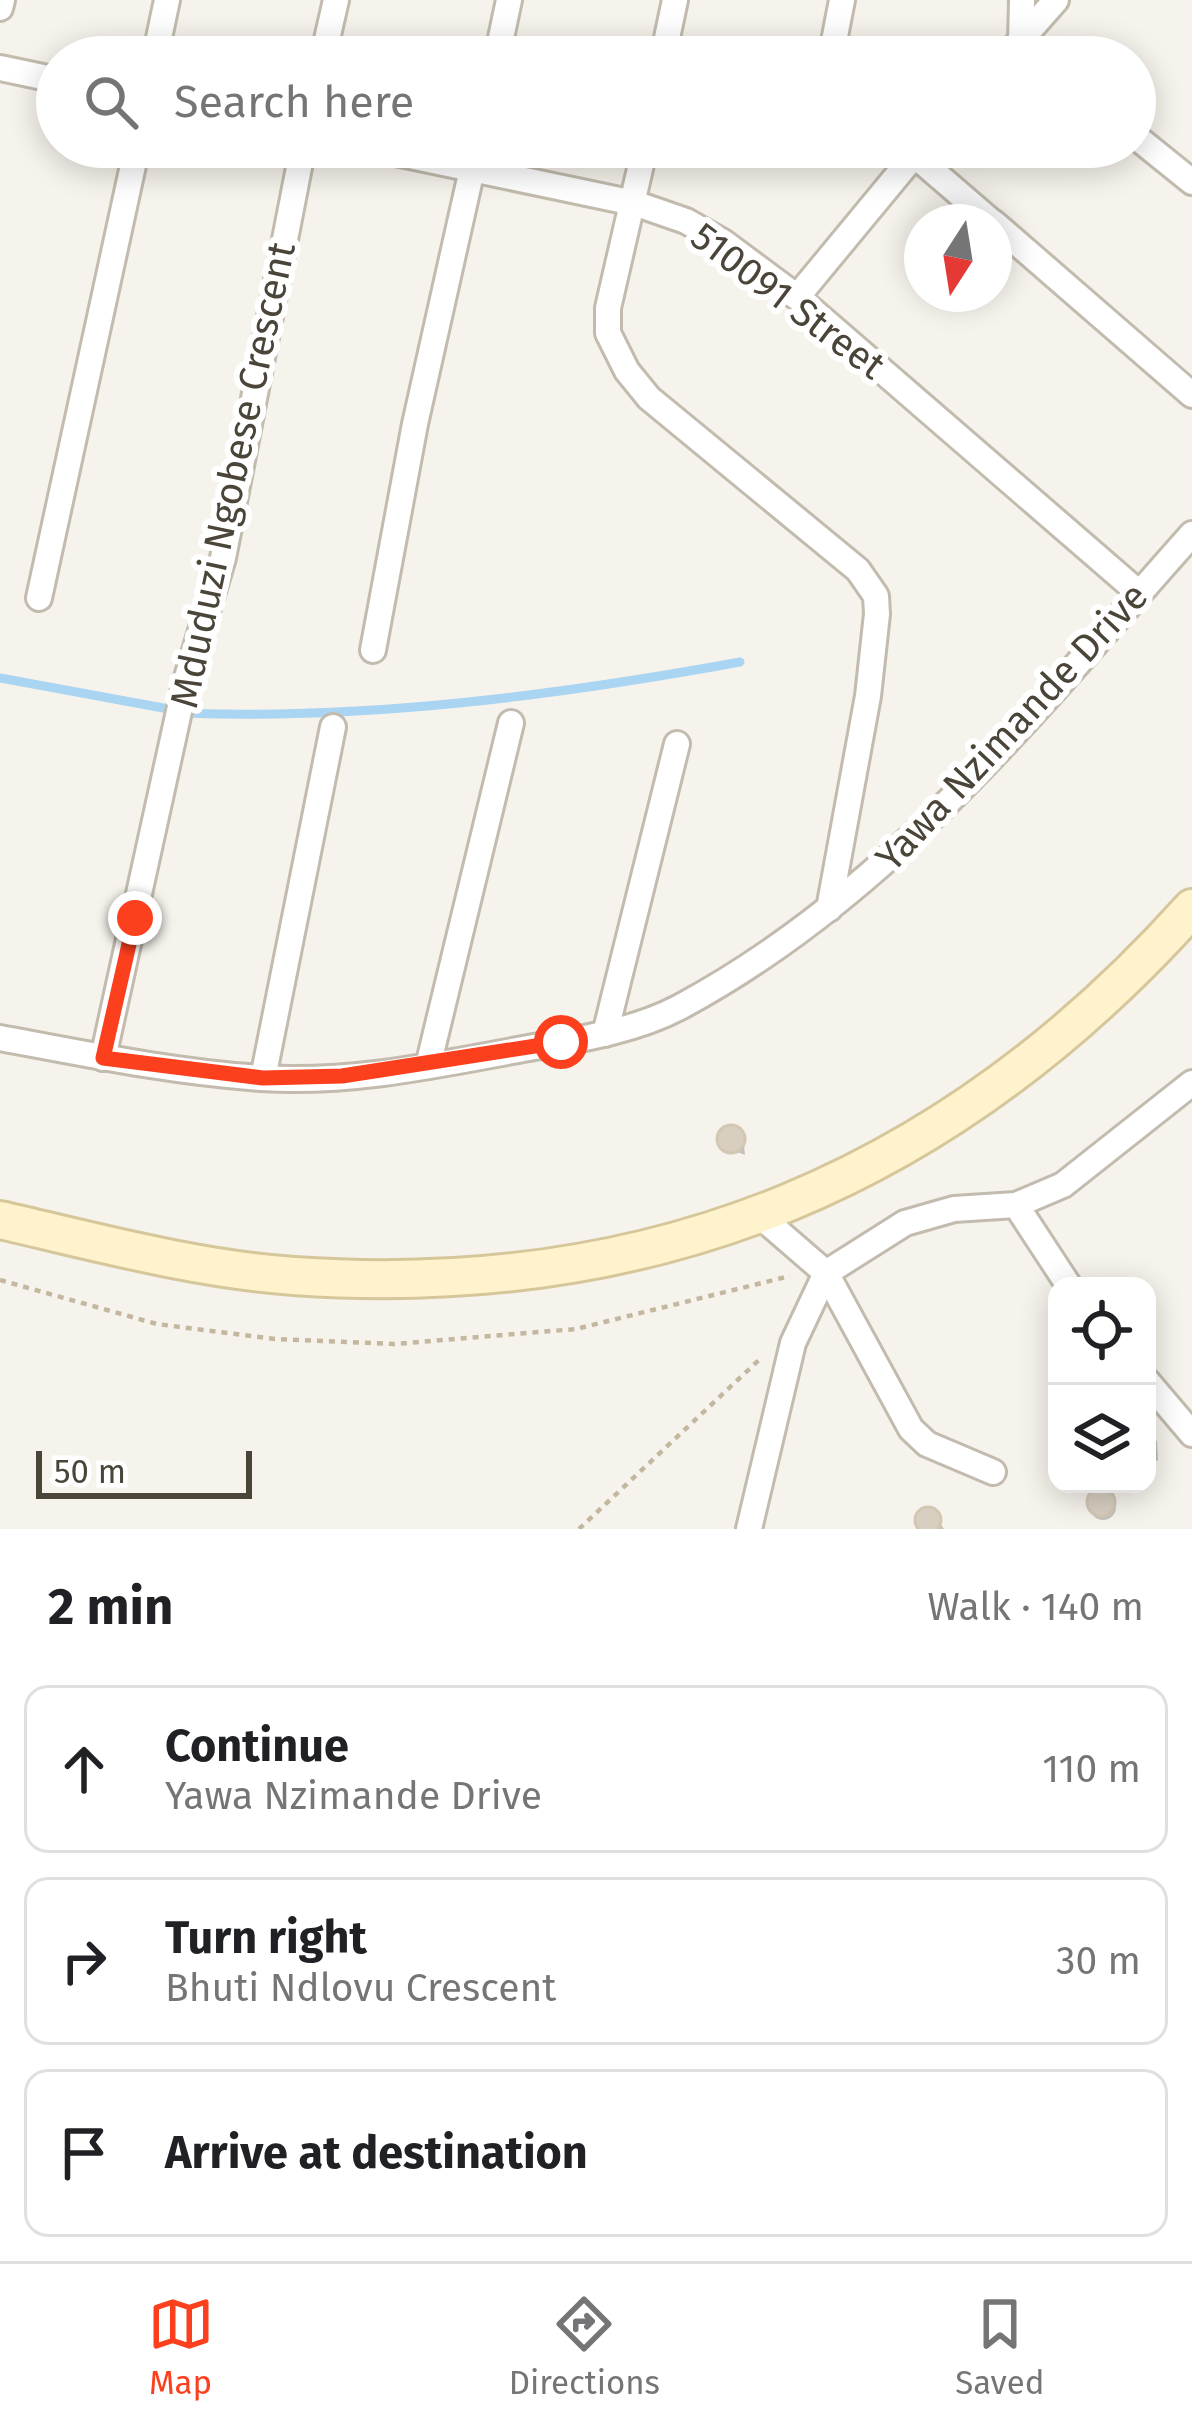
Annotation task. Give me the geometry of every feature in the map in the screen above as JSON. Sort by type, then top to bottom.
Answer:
[{"type":"main road","points":[[0,1220],[204,1263],[292,1275],[484,1277],[572,1266],[759,1215],[872,1167],[990,1092],[1192,908]]},
{"type":"street","points":[[159,36],[167,0]]},
{"type":"street","points":[[328,36],[337,0]]},
{"type":"street","points":[[501,36],[509,0]]},
{"type":"street","points":[[667,36],[675,0]]},
{"type":"street","points":[[835,36],[842,0]]},
{"type":"street","points":[[1022,0],[1022,36]]},
{"type":"street","points":[[1032,36],[1056,0]]},
{"type":"street","points":[[0,68],[36,76]]},
{"type":"street","points":[[1156,153],[1192,182]]},
{"type":"street","points":[[39,598],[131,168]]},
{"type":"street","name":"Mduduzi Ngobese Crescent","points":[[103,1058],[185,684],[223,558],[299,168]]},
{"type":"street","points":[[373,650],[415,424],[473,168]]},
{"type":"street","name":"510091 Street","points":[[510,168],[634,203],[723,242],[797,297],[1139,593]]},
{"type":"street","points":[[641,168],[608,308],[608,333],[627,371],[649,398],[858,570],[876,596],[868,696],[829,909]]},
{"type":"street","points":[[797,297],[899,168]]},
{"type":"street","points":[[934,168],[973,204]]},
{"type":"street","points":[[1012,239],[1192,395]]},
{"type":"street","name":"Yawa Nzimande Drive","points":[[0,1038],[103,1058],[263,1078],[428,1066],[605,1034],[679,1008],[829,909],[906,846],[1192,534]]},
{"type":"street","points":[[428,1066],[511,723]]},
{"type":"street","points":[[263,1078],[333,727]]},
{"type":"street","points":[[605,1034],[677,744]]},
{"type":"street","points":[[749,1529],[794,1343],[826,1273],[905,1223],[954,1209],[1016,1205],[1063,1185],[1192,1083]]},
{"type":"street","points":[[1016,1205],[1063,1277]]},
{"type":"street","points":[[759,1215],[826,1273],[910,1429],[952,1457],[993,1472]]},
{"type":"street","points":[[1150,1385],[1192,1434]]},
{"type":"path","points":[[0,1280],[157,1324],[275,1339],[394,1344],[576,1328],[642,1317],[773,1277],[826,1273]]},
{"type":"path","points":[[579,1529],[764,1355],[794,1343]]},
{"type":"building","points":[[731,1125],[741,1129],[745,1139],[741,1149],[731,1153],[721,1149],[717,1139],[721,1129]]},
{"type":"building","points":[[1090,1493],[1114,1496],[1114,1508],[1107,1515],[1095,1515],[1088,1508]]},
{"type":"building","points":[[923,1508],[933,1508],[940,1515],[937,1529],[916,1525],[916,1515]]},
{"type":"waterway","points":[[185,713],[394,709],[603,685],[740,662]]},
{"type":"waterway","points":[[0,678],[174,710]]},
{"type":"route","points":[[135,918],[103,1058],[263,1078],[342,1076],[561,1042]]}]
